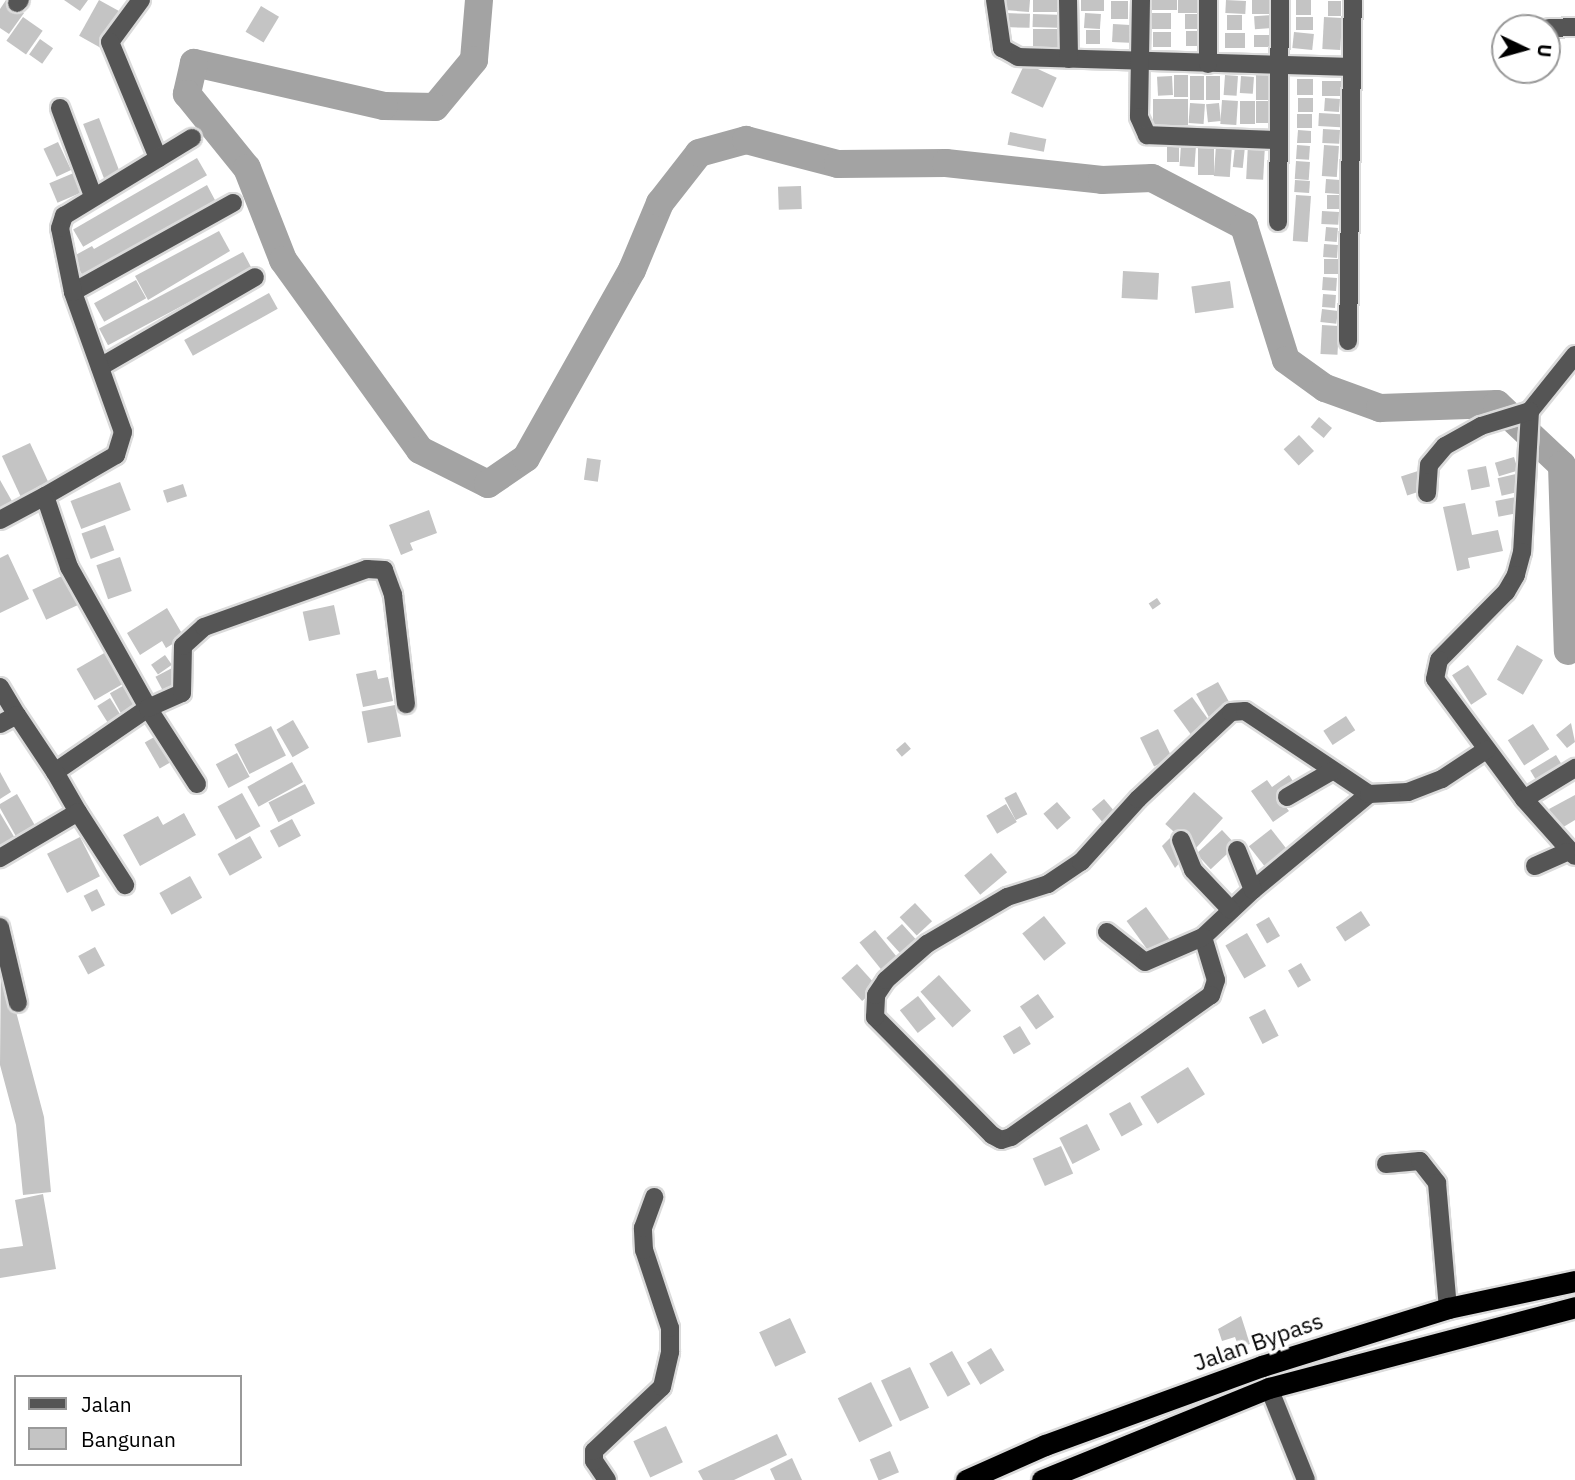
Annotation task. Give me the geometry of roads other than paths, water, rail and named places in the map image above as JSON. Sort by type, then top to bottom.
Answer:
[{"type":"highway","name":"Jalan Bypass","points":[[966,1480],[1045,1445],[1262,1366],[1448,1308],[1575,1281]]},
{"type":"highway","points":[[1042,1480],[1269,1388],[1575,1307]]},
{"type":"highway","points":[[1068,1480],[1125,1447]]},
{"type":"street","points":[[141,0],[110,41],[158,158]]},
{"type":"street","points":[[995,0],[998,36],[1010,56],[1352,67]]},
{"type":"street","points":[[1068,0],[1069,59]]},
{"type":"street","points":[[1141,0],[1139,117],[1147,135],[1279,140]]},
{"type":"street","points":[[1208,0],[1208,64]]},
{"type":"street","points":[[1278,222],[1280,0]]},
{"type":"street","points":[[1348,341],[1353,0]]},
{"type":"street","points":[[60,108],[93,196]]},
{"type":"street","points":[[0,520],[116,455],[122,445],[124,432],[72,292],[60,228],[64,216],[192,138]]},
{"type":"street","points":[[72,292],[233,203]]},
{"type":"street","points":[[100,367],[255,277]]},
{"type":"street","points":[[1535,866],[1571,854],[1524,799],[1438,688],[1436,669],[1439,660],[1506,592],[1516,575],[1522,552],[1526,417],[1575,355]]},
{"type":"street","points":[[1427,493],[1429,465],[1445,446],[1480,426],[1526,417]]},
{"type":"street","points":[[44,496],[75,579],[148,708],[197,784]]},
{"type":"street","points":[[55,772],[148,708],[182,693],[183,646],[194,632],[377,569],[388,576],[393,595],[406,704]]},
{"type":"street","points":[[0,687],[125,885]]},
{"type":"street","points":[[1203,937],[1216,980],[1211,995],[1006,1139],[992,1135],[875,1017],[876,996],[886,980],[927,944],[1007,897],[1048,884],[1081,862],[1138,799],[1231,712],[1245,711],[1369,794],[1408,792],[1442,779],[1486,750]]},
{"type":"street","points":[[0,724],[17,715]]},
{"type":"street","points":[[1524,799],[1575,768]]},
{"type":"street","points":[[1287,797],[1332,771]]},
{"type":"street","points":[[1107,932],[1145,962],[1203,937],[1252,890],[1369,794]]},
{"type":"street","points":[[0,859],[78,812]]},
{"type":"street","points":[[1181,840],[1193,870],[1231,910]]},
{"type":"street","points":[[1237,850],[1252,890]]},
{"type":"street","points":[[0,927],[18,1003]]},
{"type":"street","points":[[1386,1164],[1420,1161],[1437,1183],[1448,1308]]},
{"type":"street","points":[[607,1480],[594,1461],[594,1451],[662,1387],[670,1352],[670,1328],[644,1250],[643,1228],[654,1197]]},
{"type":"street","points":[[1269,1388],[1306,1480]]},
{"type":"waterway","points":[[479,0],[474,60],[435,107],[384,106],[194,63],[187,94],[247,168],[283,260],[420,450],[488,484],[526,458],[632,270],[660,203],[699,153],[746,140],[838,164],[946,163],[1102,180],[1152,178],[1244,226],[1286,360],[1325,388],[1380,408],[1497,404],[1562,465],[1568,651]]}]
